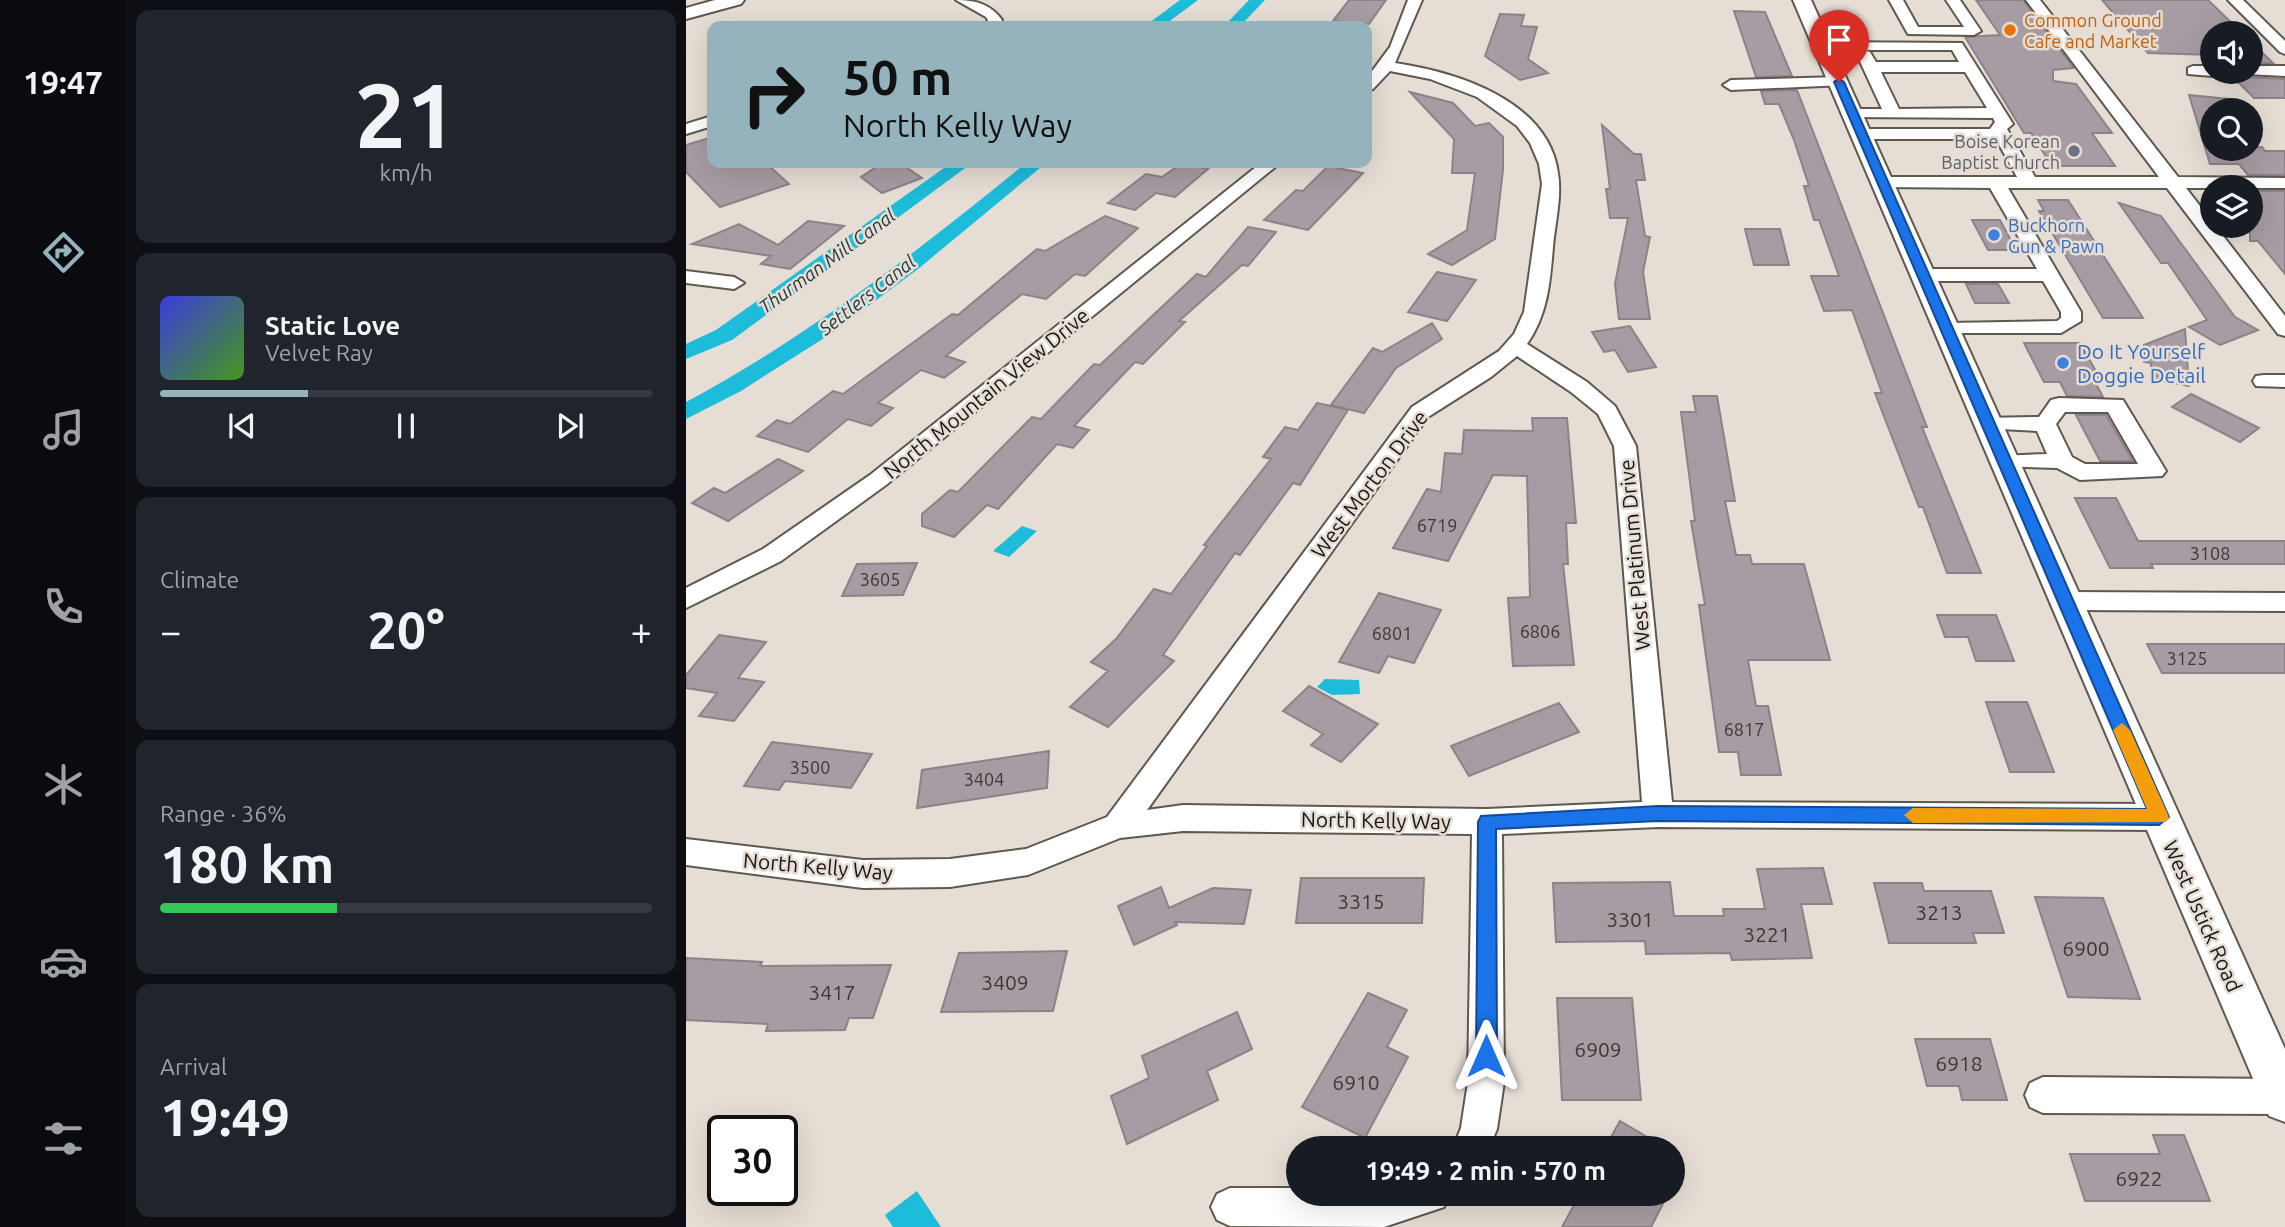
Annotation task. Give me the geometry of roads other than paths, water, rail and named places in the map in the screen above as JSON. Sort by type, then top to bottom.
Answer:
[{"type":"main road","points":[[686,13],[735,0]]},
{"type":"main road","name":"West Ustick Road","points":[[1802,0],[1925,275],[2284,1099]]},
{"type":"street","points":[[1372,81],[1387,66],[1400,43],[1415,0]]},
{"type":"street","points":[[1896,0],[1913,31]]},
{"type":"street","points":[[1819,38],[1913,31],[1974,31],[1953,0]]},
{"type":"street","points":[[2032,0],[2285,330]]},
{"type":"street","points":[[2235,0],[2285,49]]},
{"type":"street","points":[[974,2],[994,21]]},
{"type":"street","points":[[1948,31],[2004,124],[1997,127],[2029,182]]},
{"type":"street","points":[[1819,38],[1860,46],[1957,46]]},
{"type":"street","points":[[1860,46],[1893,114]]},
{"type":"street","name":"West Morton Drive","points":[[1118,826],[1420,412],[1443,393],[1489,370],[1516,346],[1538,305],[1549,166],[1536,136],[1512,112],[1481,94],[1433,74],[1387,66]]},
{"type":"street","points":[[1871,67],[1969,66]]},
{"type":"street","points":[[2193,71],[2200,71]]},
{"type":"street","points":[[2263,71],[2285,71]]},
{"type":"street","points":[[1731,85],[1839,82]]},
{"type":"street","points":[[1858,124],[1893,114],[1998,113]]},
{"type":"street","points":[[686,129],[707,123]]},
{"type":"street","points":[[1858,124],[2001,135]]},
{"type":"street","name":"North Mountain View Drive","points":[[686,599],[772,555],[878,480],[1265,168]]},
{"type":"street","points":[[1884,182],[2285,183]]},
{"type":"street","points":[[1948,328],[2062,327],[2071,321],[2071,312],[1996,182]]},
{"type":"street","points":[[1925,275],[2049,275]]},
{"type":"street","points":[[686,278],[734,283]]},
{"type":"street","name":"West Platinum Drive","points":[[1516,346],[1579,387],[1607,411],[1625,446],[1658,814]]},
{"type":"street","points":[[2005,461],[2062,461],[2080,472],[2154,471],[2115,405],[2059,405],[2045,424]]},
{"type":"street","points":[[1989,423],[2045,424]]},
{"type":"street","points":[[2045,424],[2062,461]]},
{"type":"street","points":[[2066,601],[2285,602]]},
{"type":"street","name":"North Kelly Way","points":[[686,852],[863,874],[950,873],[1028,862],[1118,826],[1184,818],[1487,822],[1658,814],[2159,817]]},
{"type":"street","points":[[1476,1136],[1486,1082],[1487,822]]},
{"type":"street","points":[[2043,1095],[2284,1099]]},
{"type":"street","points":[[1230,1207],[1391,1206]]},
{"type":"water","points":[[1022,526],[1037,531],[1009,557],[993,551]]},
{"type":"water","points":[[1325,679],[1359,680],[1360,694],[1332,695],[1317,687]]},
{"type":"water","points":[[917,1191],[941,1227],[893,1227],[885,1215]]},
{"type":"waterway","name":"Thurman Mill Canal","points":[[1160,21],[1190,0]]},
{"type":"waterway","name":"Settlers Canal","points":[[1237,21],[1257,0]]},
{"type":"waterway","name":"Thurman Mill Canal","points":[[686,352],[724,335],[956,168]]},
{"type":"waterway","name":"Settlers Canal","points":[[686,412],[779,358],[868,297],[1031,168]]},
{"type":"place","name":"Common Ground Cafe and Market","points":[[2010,30]]},
{"type":"place","name":"Boise Korean Baptist Church","points":[[2074,151]]},
{"type":"place","name":"Buckhorn Gun & Pawn","points":[[1994,235]]},
{"type":"place","name":"Do It Yourself Doggie Detail","points":[[2063,363]]}]
